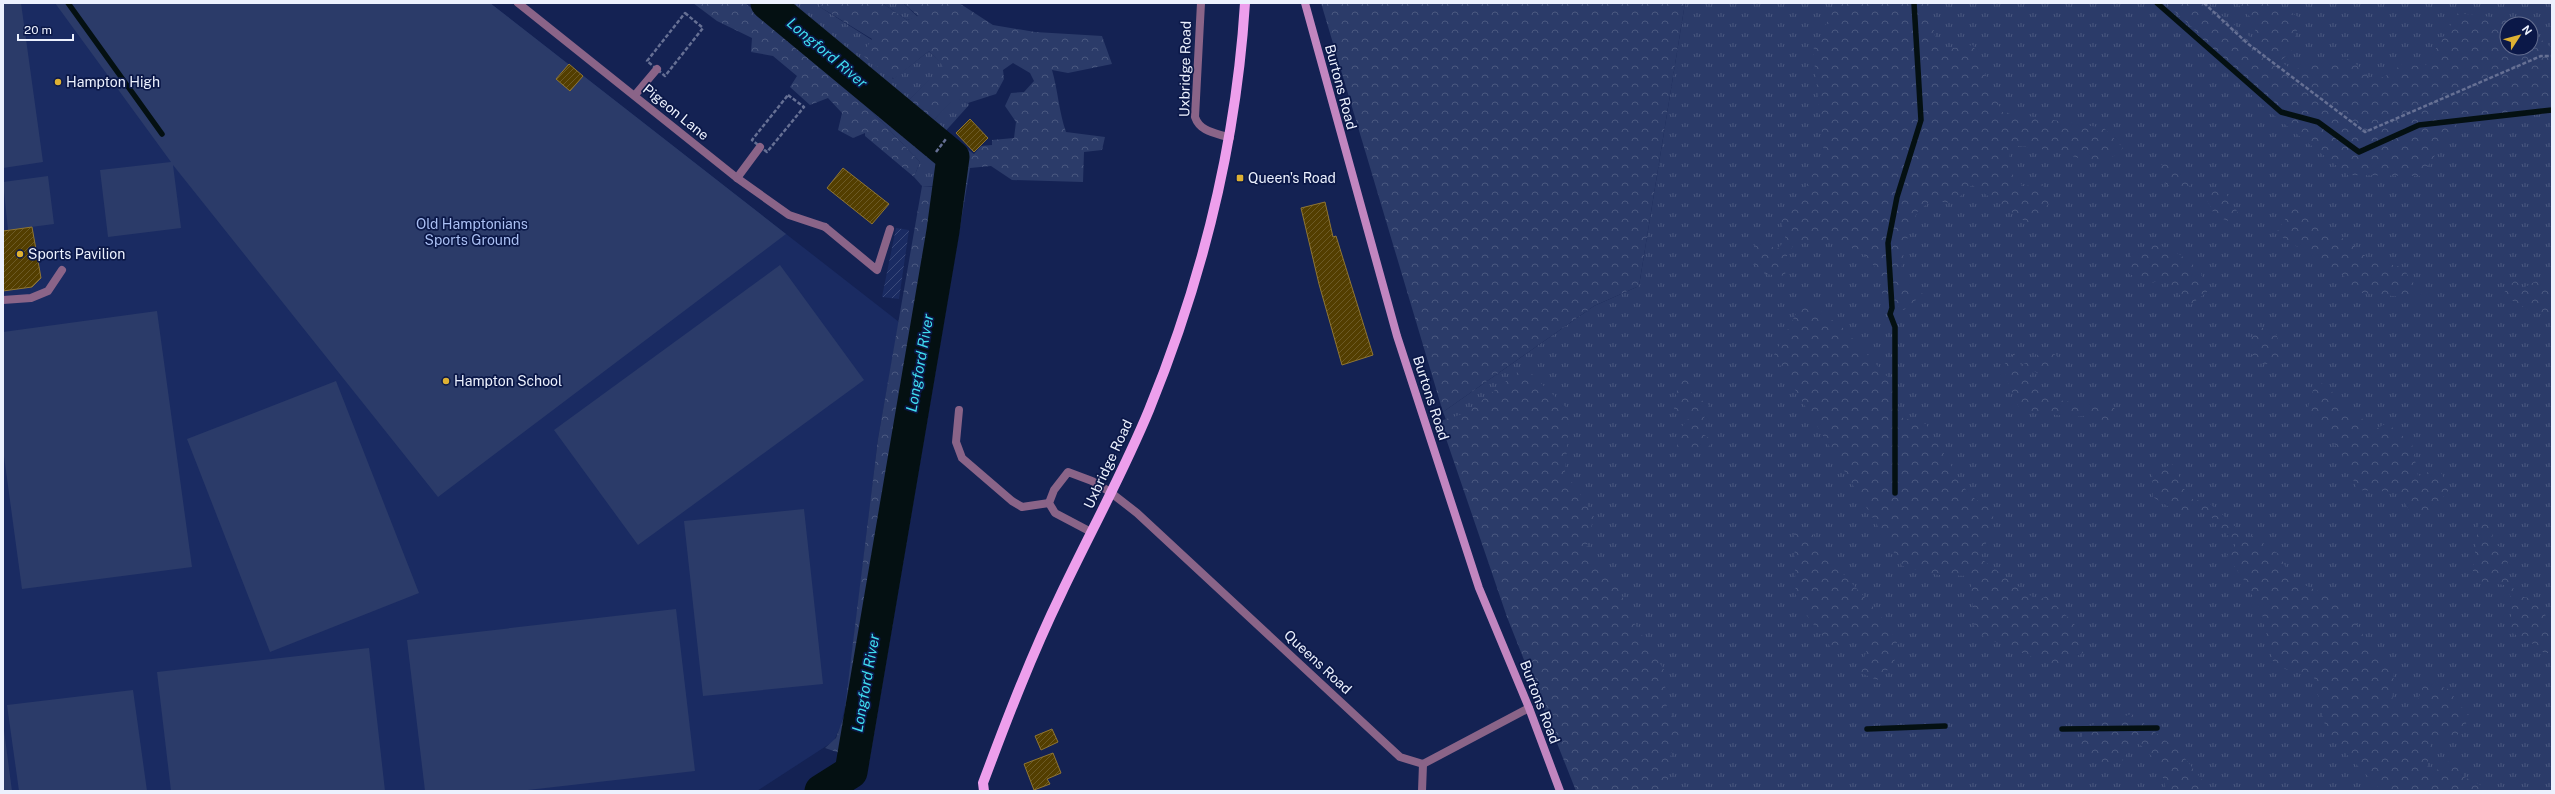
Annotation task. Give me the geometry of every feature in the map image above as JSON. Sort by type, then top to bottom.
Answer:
[{"type":"main road","name":"Uxbridge Road","points":[[984,791],[983,783],[1016,695],[1090,532],[1148,410],[1207,247],[1230,138],[1245,3]]},
{"type":"street","name":"Pigeon Lane","points":[[518,3],[737,178],[789,215],[825,227],[877,270],[890,229]]},
{"type":"street","name":"Uxbridge Road","points":[[1201,3],[1195,117],[1198,125],[1204,129],[1230,138]]},
{"type":"street","name":"Burtons Road","points":[[1305,3],[1397,336],[1479,588],[1529,708],[1560,791]]},
{"type":"street","points":[[635,95],[657,69]]},
{"type":"street","points":[[737,178],[760,147]]},
{"type":"street","points":[[3,300],[31,298],[48,291],[62,270]]},
{"type":"street","points":[[959,410],[956,442],[962,458],[1012,501],[1022,507],[1049,503],[1055,513],[1090,532]]},
{"type":"street","name":"Queens Road","points":[[1049,503],[1054,490],[1068,472],[1092,481],[1110,492],[1137,513],[1400,756],[1423,764]]},
{"type":"street","points":[[1422,791],[1423,764],[1529,708]]},
{"type":"path","points":[[2204,3],[2247,44],[2365,132],[2541,56],[2552,56]]},
{"type":"path","points":[[685,13],[704,28],[665,76],[657,69],[647,61],[685,13]]},
{"type":"path","points":[[788,95],[804,107],[767,152],[760,147],[752,140],[788,95]]},
{"type":"path","points":[[936,152],[946,139]]},
{"type":"shaded area","name":"Hampton School","points":[[3,3],[490,3],[899,322],[878,439],[847,697],[841,725],[834,741],[757,791],[3,791]]},
{"type":"shaded area","points":[[896,228],[909,230],[899,299],[882,297]]},
{"type":"green space","points":[[3,3],[21,3],[43,162],[3,168]]},
{"type":"green space","name":"Old Hamptonians Sports Ground","points":[[55,3],[490,3],[786,234],[438,497],[173,165],[181,228],[108,237],[100,170],[171,162]]},
{"type":"green space","points":[[693,3],[745,3],[836,74],[920,162],[914,177],[865,136],[865,133],[853,138],[838,130],[842,113],[828,98],[810,105],[790,87],[797,76],[773,56],[751,52],[752,38],[717,21]]},
{"type":"green space","points":[[783,3],[819,3],[820,7],[872,40],[893,79],[929,51],[944,66],[905,104],[890,87]]},
{"type":"green space","points":[[819,3],[882,3],[907,20],[918,16],[903,3],[959,3],[993,25],[1035,32],[1102,36],[1112,64],[1068,73],[1052,70],[1066,132],[1105,137],[1102,150],[1084,152],[1083,182],[1012,180],[991,166],[970,168],[869,763],[825,748],[836,738],[844,716],[878,439],[922,186],[955,189],[956,151],[962,145],[974,154],[981,146],[992,145],[992,140],[1014,138],[1016,122],[1005,106],[1011,93],[1024,92],[1034,81],[1030,73],[1013,63],[1003,70],[1004,79],[996,94],[968,103],[955,98],[930,124],[905,104],[943,66],[929,51],[894,79],[862,55],[872,39],[820,7]]},
{"type":"green space","points":[[882,3],[903,3],[918,17],[907,20]]},
{"type":"green space","points":[[1321,3],[1685,3],[1639,286],[1594,306],[1443,412]]},
{"type":"green space","points":[[1685,3],[2552,3],[2552,791],[1593,791],[1443,412],[1594,306],[1639,286]]},
{"type":"green space","points":[[1837,3],[1928,4],[1938,50],[1973,45],[2002,112],[2104,128],[2123,148],[2114,156],[2106,160],[2092,162],[2058,152],[2011,145],[2008,169],[2023,186],[2043,185],[2049,203],[2032,226],[1972,185],[1953,203],[1931,201],[1917,212],[1905,245],[1900,277],[1923,294],[1904,310],[1883,298],[1877,271],[1870,261],[1862,253],[1841,245],[1830,243],[1795,243],[1787,255],[1785,276],[1765,274],[1750,261],[1756,240],[1777,249],[1786,240],[1781,222],[1804,190],[1824,154],[1813,50]]},
{"type":"green space","points":[[2165,3],[2205,3],[2253,39],[2257,24],[2237,3],[2275,3],[2300,18],[2291,52],[2280,61],[2294,71],[2307,63],[2351,59],[2373,81],[2390,74],[2404,62],[2424,68],[2458,13],[2499,18],[2499,56],[2539,56],[2539,38],[2552,48],[2552,113],[2461,117],[2421,176],[2348,175],[2277,118],[2229,75],[2193,28]]},
{"type":"green space","points":[[836,74],[946,160],[945,187],[922,186],[914,177],[920,162]]},
{"type":"green space","points":[[955,97],[968,103],[969,105],[942,135],[930,124]]},
{"type":"green space","points":[[2167,159],[2180,172],[2187,173],[2193,182],[2183,193],[2171,189],[2159,176],[2160,167]]},
{"type":"green space","points":[[48,176],[54,224],[8,230],[3,182]]},
{"type":"green space","points":[[2222,187],[2238,213],[2227,221],[2214,214],[2205,196]]},
{"type":"green space","points":[[2294,206],[2354,246],[2370,260],[2402,267],[2425,299],[2350,292],[2345,277],[2276,233]]},
{"type":"green space","points":[[2152,242],[2179,254],[2200,270],[2207,292],[2190,305],[2163,278],[2152,283],[2129,274],[2131,254]]},
{"type":"green space","points":[[780,265],[864,380],[638,545],[554,430]]},
{"type":"green space","points":[[2552,278],[2552,315],[2529,310],[2502,295],[2515,280],[2523,288],[2538,280]]},
{"type":"green space","points":[[1804,299],[1843,328],[1895,385],[1900,417],[1926,424],[1969,495],[1994,511],[1991,531],[1980,558],[2038,601],[2046,596],[2074,623],[2083,653],[2055,667],[1975,633],[1970,576],[1938,575],[1902,566],[1774,355]]},
{"type":"green space","points":[[157,311],[192,567],[22,589],[3,449],[3,332]]},
{"type":"green space","points":[[2261,327],[2276,334],[2284,356],[2266,364],[2255,363],[2248,342]]},
{"type":"green space","points":[[2043,349],[2057,356],[2055,369],[2041,375],[2034,371],[2027,378],[2034,387],[2043,394],[2064,401],[2109,403],[2119,413],[2112,424],[2091,415],[2075,417],[2020,411],[2002,367],[2014,353],[2021,365],[2034,359]]},
{"type":"green space","points":[[1524,367],[1570,411],[1565,472],[1594,515],[1586,550],[1616,582],[1633,621],[1664,670],[1667,710],[1684,729],[1670,758],[1668,791],[1576,791],[1507,617],[1440,421],[1466,413]]},
{"type":"green space","points":[[1684,377],[1693,382],[1690,406],[1698,398],[1709,405],[1699,431],[1713,441],[1704,452],[1677,448],[1678,431],[1689,418],[1674,409],[1677,390]]},
{"type":"green space","points":[[2316,380],[2331,389],[2339,408],[2360,415],[2370,432],[2387,423],[2412,444],[2418,476],[2439,468],[2449,490],[2431,512],[2409,510],[2398,492],[2357,490],[2343,457],[2323,429],[2307,411]]},
{"type":"green space","points":[[336,381],[419,593],[270,652],[187,439]]},
{"type":"green space","points":[[2174,464],[2188,498],[2209,503],[2233,524],[2245,540],[2253,536],[2280,555],[2291,579],[2345,603],[2372,651],[2394,669],[2392,709],[2412,716],[2425,681],[2448,689],[2470,718],[2456,737],[2431,742],[2427,766],[2432,780],[2441,763],[2459,760],[2464,777],[2487,788],[2488,791],[2382,791],[2327,734],[2314,677],[2274,666],[2262,614],[2244,580],[2227,556],[2236,545],[2207,512],[2182,515],[2153,497],[2152,472]]},
{"type":"green space","points":[[804,509],[823,684],[703,696],[684,521]]},
{"type":"green space","points":[[2485,517],[2494,523],[2492,541],[2507,555],[2509,579],[2518,596],[2544,601],[2546,622],[2552,623],[2552,653],[2544,653],[2528,640],[2510,632],[2512,599],[2504,585],[2472,580],[2478,525]]},
{"type":"green space","points":[[1794,530],[1811,531],[1824,553],[1878,612],[1897,641],[1894,664],[1877,680],[1859,672],[1870,641],[1857,638],[1832,649],[1796,601]]},
{"type":"green space","points":[[676,609],[695,771],[519,791],[425,791],[407,640]]},
{"type":"green space","points":[[369,648],[385,791],[171,791],[157,672]]},
{"type":"green space","points":[[133,690],[147,791],[19,791],[7,705]]},
{"type":"green space","points":[[2132,714],[2179,751],[2211,791],[2166,791],[2163,776],[2156,762],[2146,750],[2134,741],[2122,761],[2106,764],[2078,749],[2085,727]]},
{"type":"green space","points":[[3,723],[12,791],[3,791]]},
{"type":"building","points":[[569,64],[583,76],[570,91],[556,79]]},
{"type":"building","points":[[970,119],[988,138],[974,152],[956,133]]},
{"type":"building","points":[[843,168],[889,204],[872,224],[827,188]]},
{"type":"building","points":[[1325,202],[1333,237],[1336,236],[1373,355],[1342,365],[1319,284],[1301,208]]},
{"type":"building","name":"Sports Pavilion","points":[[32,227],[41,278],[32,287],[3,291],[3,231]]},
{"type":"building","points":[[1052,729],[1058,742],[1041,750],[1035,736]]},
{"type":"building","points":[[1053,753],[1061,773],[1047,779],[1050,784],[1034,790],[1024,764]]},
{"type":"waterway","points":[[68,3],[162,134]]},
{"type":"waterway","name":"Longford River","points":[[767,3],[953,157],[943,231],[851,772],[821,791]]},
{"type":"waterway","points":[[1895,493],[1895,327],[1890,314],[1892,308],[1888,243],[1897,197],[1921,120],[1914,3]]},
{"type":"waterway","points":[[2157,3],[2281,112],[2318,122],[2359,152],[2419,125],[2552,110]]},
{"type":"waterway","points":[[1867,729],[1945,726]]},
{"type":"waterway","points":[[2062,729],[2157,728]]},
{"type":"place","name":"Hampton High","points":[[58,82]]},
{"type":"place","name":"Queen's Road","points":[[1240,178]]},
{"type":"place","name":"Sports Pavilion","points":[[20,254]]},
{"type":"place","name":"Hampton School","points":[[446,381]]}]
